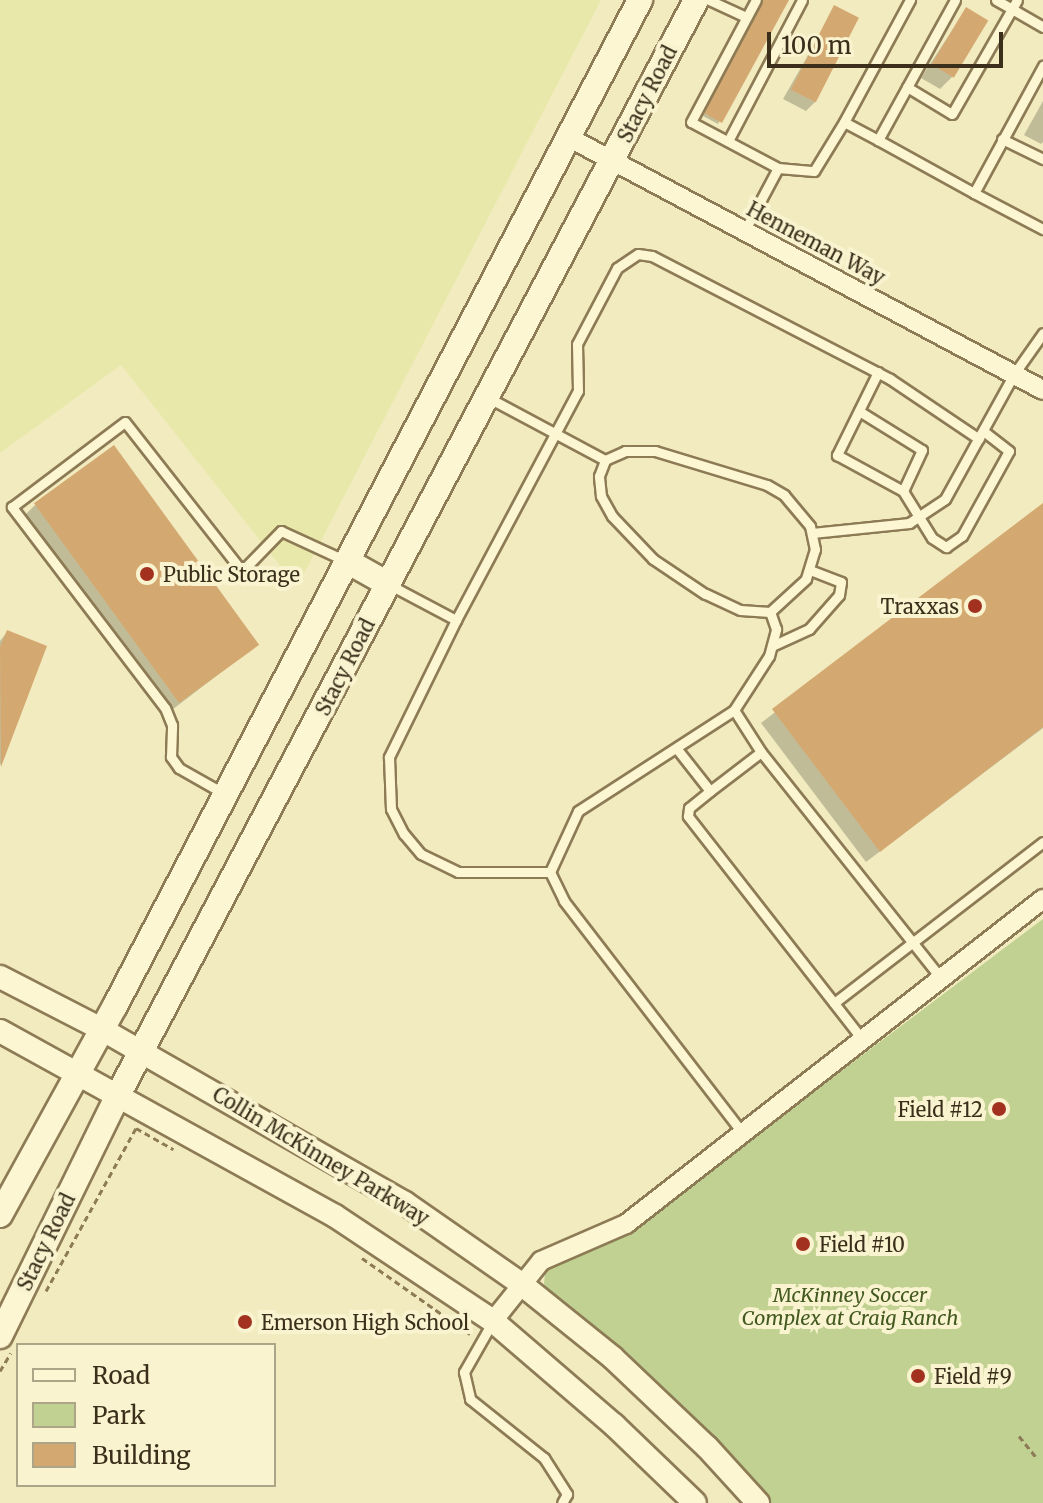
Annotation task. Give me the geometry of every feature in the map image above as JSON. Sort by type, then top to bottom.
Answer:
[{"type":"main road","points":[[0,1215],[103,1030],[640,0]]},
{"type":"main road","name":"Stacy Road","points":[[6,1343],[117,1097],[696,0]]},
{"type":"main road","points":[[347,561],[388,584]]},
{"type":"street","name":"Henneman Way","points":[[568,137],[1043,390]]},
{"type":"street","points":[[493,1321],[520,1283],[541,1261],[626,1224],[1043,899]]},
{"type":"street","name":"Collin McKinney Parkway","points":[[0,977],[103,1030],[360,1175],[520,1283],[612,1357],[758,1503]]},
{"type":"street","points":[[0,1031],[335,1216],[493,1321],[614,1425],[695,1503]]},
{"type":"lane","points":[[709,0],[746,17]]},
{"type":"lane","points":[[756,0],[691,122],[778,168],[814,171],[910,0]]},
{"type":"lane","points":[[728,141],[802,0]]},
{"type":"lane","points":[[878,140],[955,0]]},
{"type":"lane","points":[[996,0],[1014,4],[1043,27]]},
{"type":"lane","points":[[907,87],[952,114],[1014,4]]},
{"type":"lane","points":[[974,193],[1043,66]]},
{"type":"lane","points":[[844,122],[1043,229]]},
{"type":"lane","points":[[1002,139],[1043,159]]},
{"type":"lane","points":[[745,230],[778,168]]},
{"type":"lane","points":[[550,872],[458,872],[421,854],[391,809],[386,783],[395,738],[578,391],[577,344],[617,268],[638,254],[652,256],[878,372],[1009,451],[962,536],[946,547],[932,538],[903,491],[837,455],[878,372]]},
{"type":"lane","points":[[812,533],[889,527],[920,517],[945,499],[1014,374],[1043,333]]},
{"type":"lane","points":[[487,397],[605,460]]},
{"type":"lane","points":[[859,411],[922,450],[903,491]]},
{"type":"lane","points":[[226,794],[179,768],[171,757],[172,725],[165,708],[12,507],[125,422],[242,571],[281,531],[347,561]]},
{"type":"lane","points":[[625,451],[655,451],[753,478],[784,495],[812,533],[810,570],[788,600],[770,612],[722,603],[653,559],[612,516],[601,496],[599,476],[605,460],[625,451]]},
{"type":"lane","points":[[772,646],[809,629],[839,595],[841,582],[810,570]]},
{"type":"lane","points":[[388,584],[456,620]]},
{"type":"lane","points":[[550,872],[578,811],[734,710],[761,676],[776,629],[770,612]]},
{"type":"lane","points":[[734,710],[761,752],[941,978]]},
{"type":"lane","points":[[677,749],[710,791]]},
{"type":"lane","points":[[761,752],[689,808],[688,816],[862,1039]]},
{"type":"lane","points":[[834,1003],[1043,842]]},
{"type":"lane","points":[[550,872],[564,901],[742,1132]]},
{"type":"lane","points":[[493,1321],[464,1372],[470,1399],[544,1458],[564,1498],[574,1503]]},
{"type":"path","points":[[42,1299],[136,1128],[179,1152]]},
{"type":"path","points":[[354,1251],[462,1328]]},
{"type":"path","points":[[0,1371],[6,1343]]},
{"type":"path","points":[[1019,1436],[1035,1456]]},
{"type":"shaded area","points":[[0,0],[601,0],[297,587],[121,365],[0,453]]},
{"type":"green space","name":"McKinney Soccer Complex at Craig Ranch","points":[[1043,919],[1043,1503],[770,1503],[597,1332],[551,1295],[544,1284],[545,1273],[551,1264],[629,1231]]},
{"type":"building","points":[[763,0],[789,0],[722,123],[704,113]]},
{"type":"building","points":[[834,5],[859,18],[816,102],[791,90]]},
{"type":"building","points":[[966,7],[988,20],[954,78],[931,64]]},
{"type":"building","name":"Public Storage","points":[[114,445],[259,645],[179,703],[34,503]]},
{"type":"building","name":"Traxxas","points":[[1043,503],[1043,727],[880,852],[772,709]]},
{"type":"building","points":[[7,630],[47,646],[1,767],[0,647]]},
{"type":"place","name":"Public Storage","points":[[147,574]]},
{"type":"place","name":"Traxxas","points":[[975,606]]},
{"type":"place","name":"Field #12","points":[[999,1109]]},
{"type":"place","name":"Field #10","points":[[803,1244]]},
{"type":"place","name":"Emerson High School","points":[[245,1322]]},
{"type":"place","name":"Field #9","points":[[918,1376]]}]
